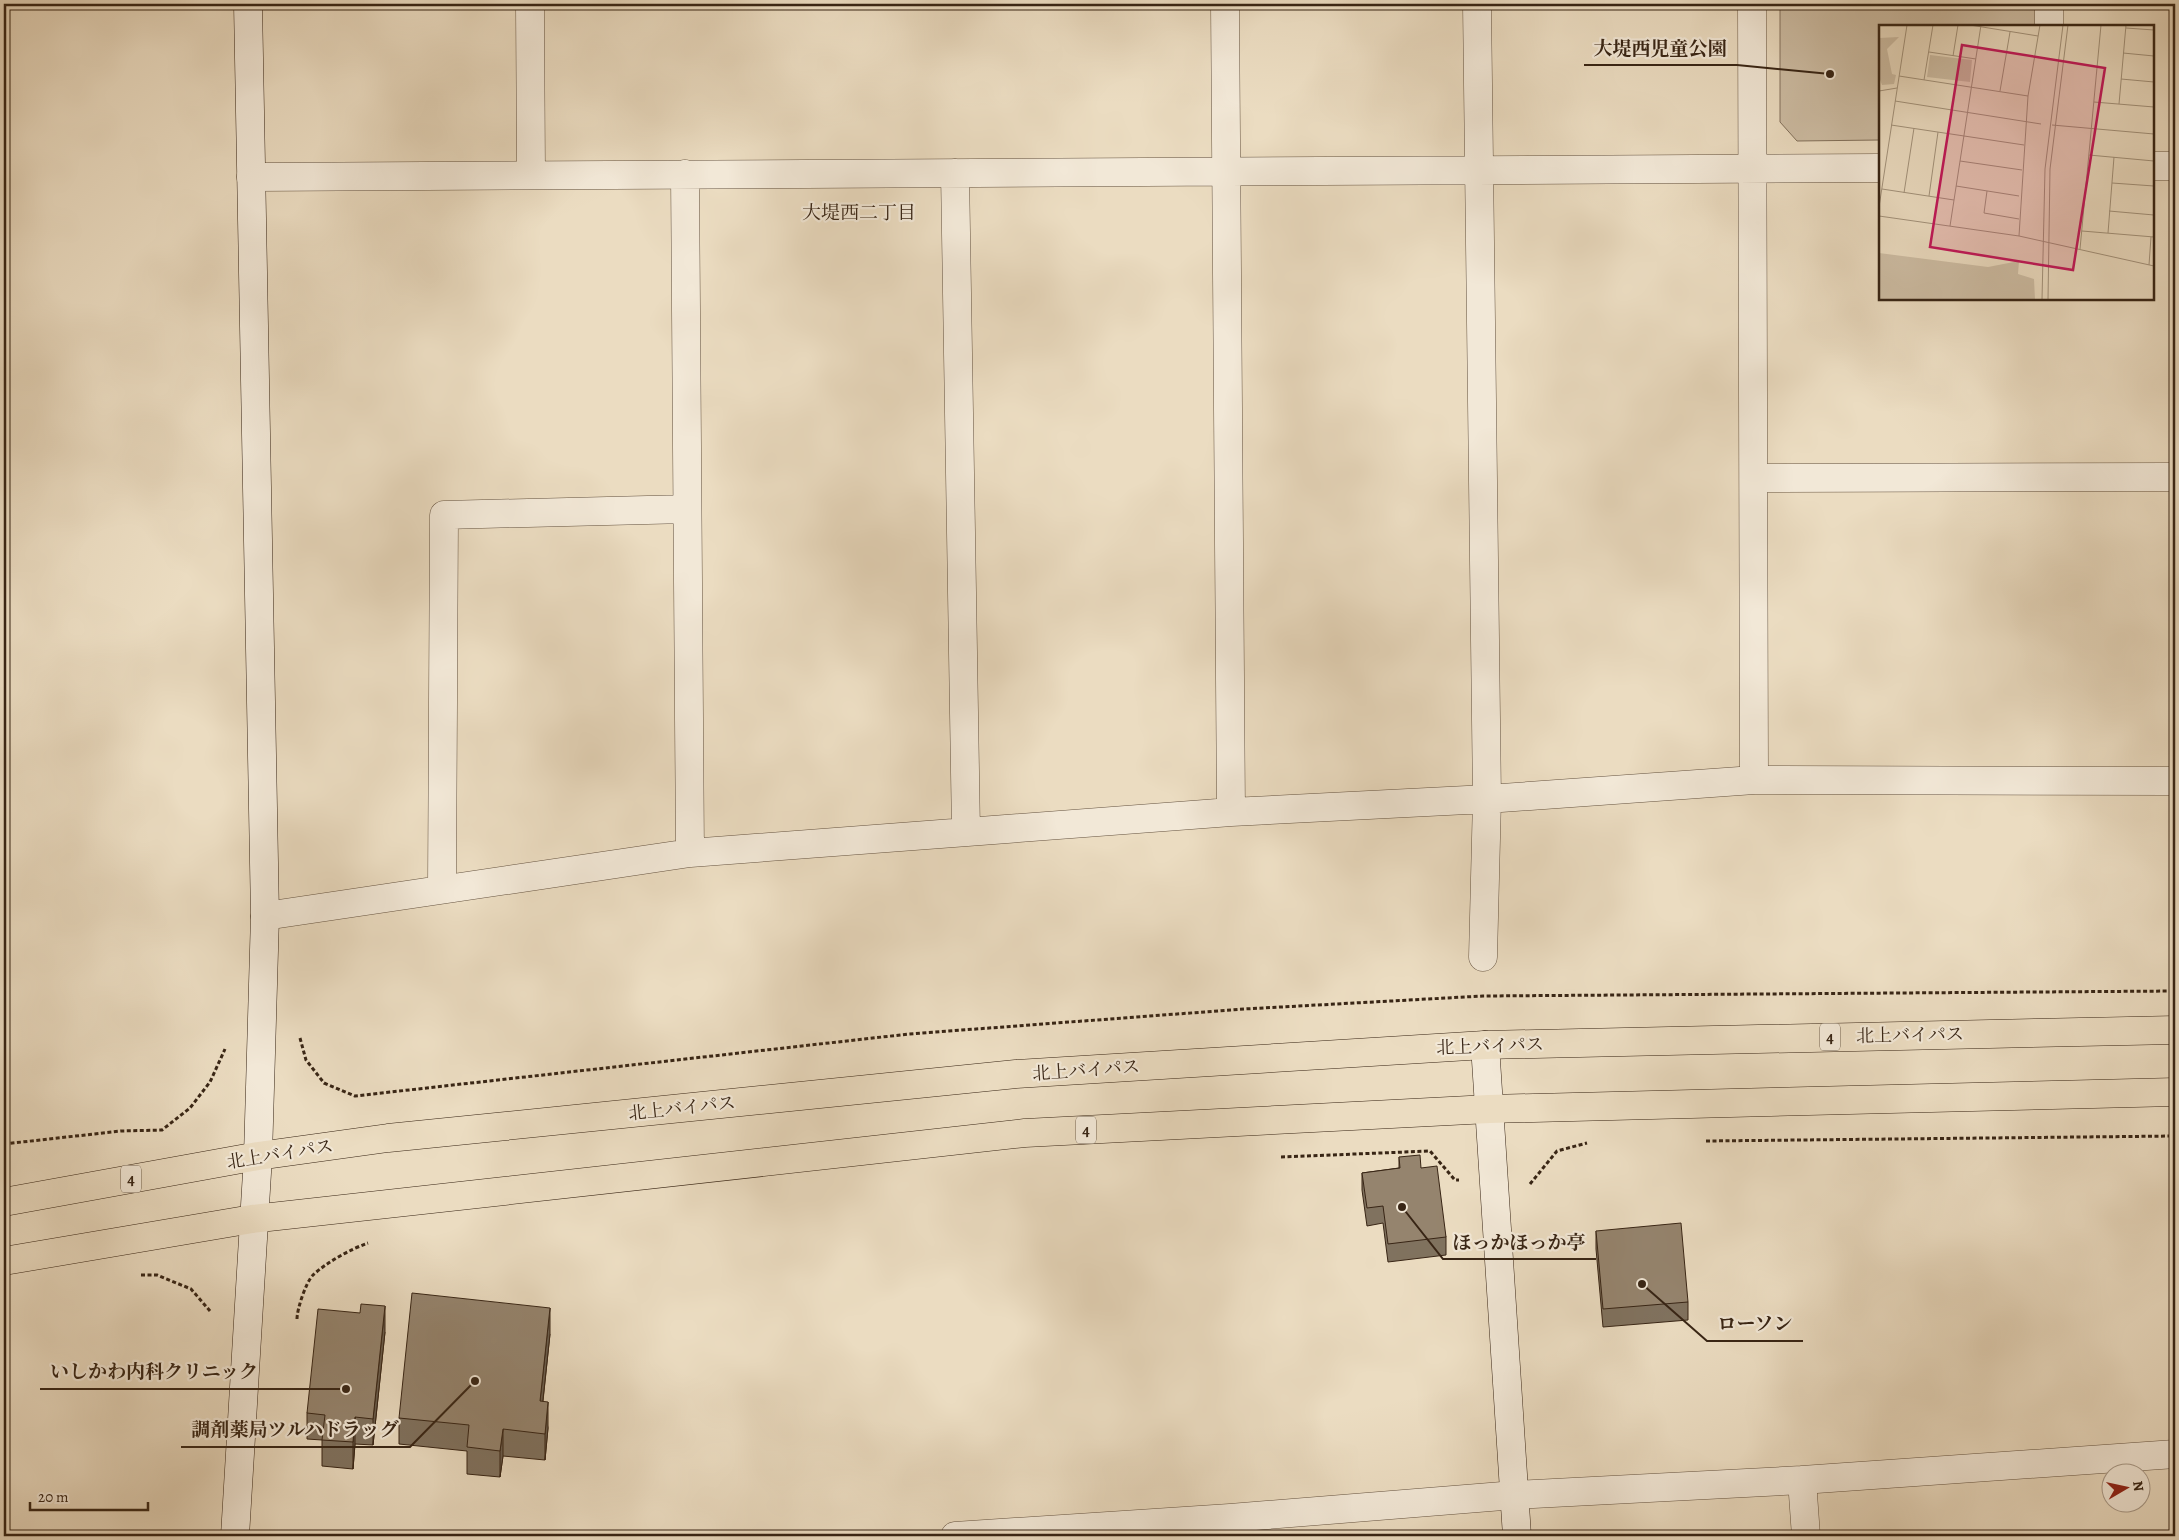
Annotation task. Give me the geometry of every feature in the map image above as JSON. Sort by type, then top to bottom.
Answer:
[{"type":"highway","name":"北上バイパス","points":[[4,1202],[258,1156],[388,1138],[1016,1074],[1485,1045],[2175,1030]]},
{"type":"highway","name":"4","points":[[4,1261],[252,1219],[1025,1133],[1489,1109],[2175,1092]]},
{"type":"street","points":[[235,1536],[252,1219],[258,1156],[265,916],[248,4]]},
{"type":"street","points":[[530,4],[531,175]]},
{"type":"street","points":[[1225,4],[1231,812]]},
{"type":"street","points":[[1477,4],[1487,798],[1483,957]]},
{"type":"street","points":[[1752,4],[1754,780]]},
{"type":"street","points":[[2049,4],[2049,25]]},
{"type":"street","points":[[2154,166],[2175,166]]},
{"type":"street","points":[[251,177],[1879,168]]},
{"type":"street","points":[[955,173],[966,832]]},
{"type":"street","points":[[685,174],[690,852]]},
{"type":"street","points":[[1754,478],[2175,477]]},
{"type":"street","points":[[442,889],[444,515],[687,509]]},
{"type":"street","points":[[265,916],[690,852],[1231,812],[1487,798],[1754,780],[2175,782]]},
{"type":"street","points":[[1485,1045],[1517,1536]]},
{"type":"street","points":[[955,1536],[1231,1527],[1515,1495],[1802,1480],[2175,1454]]},
{"type":"street","points":[[1802,1480],[1806,1536]]},
{"type":"path","points":[[300,1038],[306,1060],[324,1083],[355,1096],[909,1034],[1383,1001],[1483,996],[2175,991]]},
{"type":"path","points":[[4,1144],[120,1131],[162,1130],[190,1108],[210,1082],[226,1045]]},
{"type":"path","points":[[1700,1141],[2175,1136]]},
{"type":"path","points":[[1273,1157],[1430,1151],[1455,1180],[1494,1179],[1529,1184],[1557,1151],[1591,1142]]},
{"type":"path","points":[[297,1319],[297,1310],[312,1276],[351,1249],[375,1240]]},
{"type":"path","points":[[131,1276],[157,1275],[191,1289],[210,1311]]},
{"type":"shaded area","points":[[1780,4],[2037,4],[2037,25],[1879,25],[1879,140],[1797,141],[1780,122]]},
{"type":"building","points":[[1420,1155],[1421,1168],[1437,1166],[1446,1237],[1388,1244],[1383,1206],[1367,1208],[1362,1173],[1400,1168],[1399,1157]]},
{"type":"building","points":[[1681,1223],[1688,1302],[1603,1309],[1596,1231]]},
{"type":"building","points":[[412,1293],[550,1308],[540,1401],[548,1402],[545,1434],[503,1429],[500,1451],[467,1447],[469,1425],[399,1418]]},
{"type":"building","points":[[361,1304],[385,1306],[373,1419],[355,1417],[353,1442],[322,1440],[325,1415],[307,1413],[318,1309],[360,1313]]},
{"type":"place","name":"大堤西児童公園","points":[[1830,74]]},
{"type":"place","name":"ほっかほっか亭","points":[[1402,1207]]},
{"type":"place","name":"ローソン","points":[[1642,1284]]},
{"type":"place","name":"調剤薬局ツルハドラッグ","points":[[475,1381]]},
{"type":"place","name":"いしかわ内科クリニック","points":[[346,1389]]},
{"type":"district","name":"大堤西二丁目","points":[[859,212]]}]
